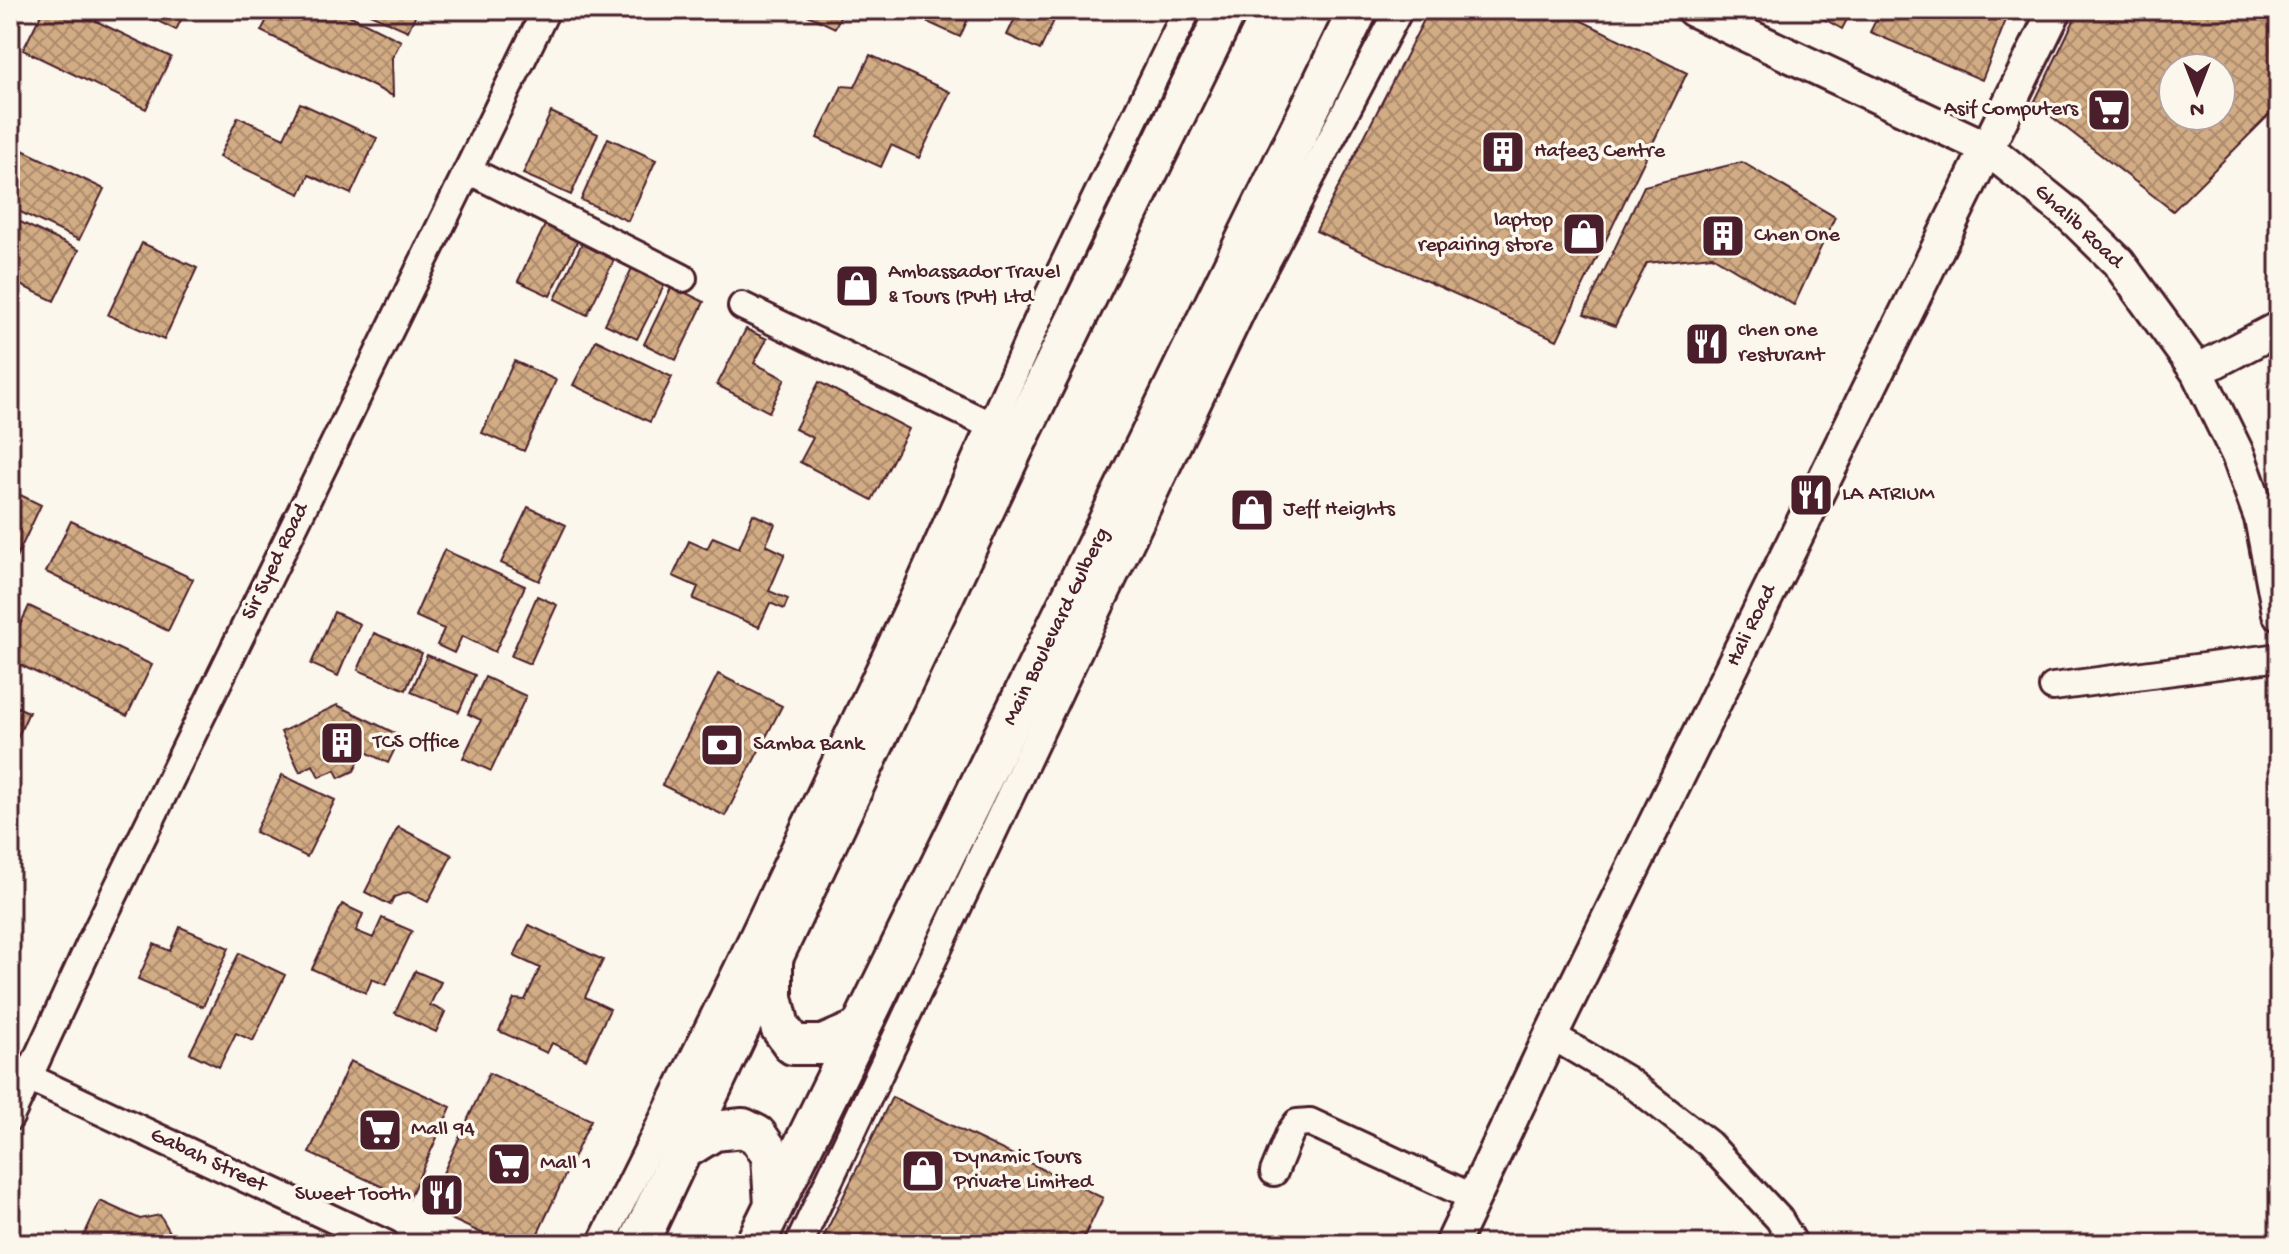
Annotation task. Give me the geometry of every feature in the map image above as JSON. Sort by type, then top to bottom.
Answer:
[{"type":"main road","points":[[638,1244],[1018,439],[1227,10]]},
{"type":"main road","name":"Main Boulevard Gulberg","points":[[755,1244],[1358,10]]},
{"type":"main road","points":[[773,958],[773,997],[780,1027],[793,1045],[823,1045],[860,1029]]},
{"type":"main road","points":[[682,1151],[714,1131],[743,1128],[757,1135],[771,1155],[774,1205]]},
{"type":"street","name":"Sir Syed Road","points":[[10,1117],[91,942],[546,10]]},
{"type":"street","points":[[601,1244],[737,970],[899,629],[1048,297],[1187,10]]},
{"type":"street","points":[[799,1244],[1250,293],[1399,10]]},
{"type":"street","name":"Ghalib Road","points":[[1693,10],[1987,148],[2071,216],[2118,262],[2197,371],[2238,455],[2261,518],[2279,613]]},
{"type":"street","name":"Hali Road","points":[[1452,1244],[1551,1035],[2055,10]]},
{"type":"street","points":[[468,170],[683,278]]},
{"type":"street","points":[[742,306],[990,425]]},
{"type":"street","points":[[2197,371],[2279,328]]},
{"type":"street","points":[[2053,687],[2279,657]]},
{"type":"street","points":[[1551,1035],[1627,1080],[1709,1144],[1779,1219],[1794,1244]]},
{"type":"street","name":"Gabah Street","points":[[30,1078],[386,1244]]},
{"type":"street","points":[[1274,1172],[1297,1123],[1310,1122],[1474,1198]]},
{"type":"building","points":[[43,10],[73,10],[171,57],[146,109],[23,50]]},
{"type":"building","points":[[135,10],[186,10],[176,30]]},
{"type":"building","points":[[272,10],[339,10],[401,41],[392,58],[393,96],[261,31]]},
{"type":"building","points":[[361,10],[418,10],[408,31]]},
{"type":"building","points":[[797,10],[843,10],[835,28]]},
{"type":"building","points":[[912,10],[972,10],[960,37],[910,14]]},
{"type":"building","points":[[1019,10],[1059,10],[1040,50],[1007,35]]},
{"type":"building","name":"Hafeez Centre","points":[[1429,10],[1560,10],[1687,73],[1557,340],[1316,231]]},
{"type":"building","points":[[1808,10],[1852,10],[1842,29]]},
{"type":"building","points":[[1881,10],[2010,10],[1982,80],[1870,32]]},
{"type":"building","name":"Asif Computers","points":[[2079,10],[2279,10],[2279,105],[2173,211],[2034,103]]},
{"type":"building","points":[[870,55],[950,92],[919,158],[891,145],[881,167],[817,138],[842,86],[855,87]]},
{"type":"building","points":[[300,103],[377,138],[351,194],[309,175],[300,194],[219,157],[238,117],[284,138]]},
{"type":"building","points":[[551,112],[598,134],[571,195],[523,174]]},
{"type":"building","points":[[608,138],[656,160],[628,221],[581,200]]},
{"type":"building","points":[[10,144],[104,189],[79,240],[10,207]]},
{"type":"building","name":"Chen One","points":[[1742,162],[1835,217],[1794,305],[1712,256],[1647,263],[1615,326],[1584,314],[1644,186]]},
{"type":"building","points":[[10,217],[79,250],[54,301],[10,280]]},
{"type":"building","points":[[546,223],[579,238],[550,296],[518,281]]},
{"type":"building","points":[[583,241],[616,256],[587,315],[555,299]]},
{"type":"building","points":[[142,243],[197,268],[164,340],[108,315]]},
{"type":"building","points":[[633,266],[666,282],[637,339],[605,324]]},
{"type":"building","points":[[672,286],[704,302],[676,360],[644,344]]},
{"type":"building","points":[[746,329],[767,339],[754,363],[785,379],[769,412],[717,385]]},
{"type":"building","points":[[596,340],[672,377],[650,422],[573,385]]},
{"type":"building","points":[[514,361],[556,380],[524,451],[482,433]]},
{"type":"building","points":[[819,382],[909,429],[872,500],[800,462],[813,438],[795,429]]},
{"type":"building","points":[[10,490],[41,505],[10,571]]},
{"type":"building","points":[[528,507],[566,525],[539,581],[501,563]]},
{"type":"building","points":[[753,514],[775,524],[766,545],[785,554],[769,591],[788,599],[784,609],[770,603],[759,627],[693,599],[698,587],[673,576],[689,541],[707,549],[713,537],[739,548]]},
{"type":"building","points":[[71,521],[193,579],[168,631],[46,572]]},
{"type":"building","points":[[444,550],[525,586],[495,652],[462,636],[454,653],[437,645],[444,629],[415,616]]},
{"type":"building","points":[[537,596],[557,605],[530,664],[511,656]]},
{"type":"building","points":[[29,606],[152,665],[127,716],[10,660],[10,646]]},
{"type":"building","points":[[334,612],[360,624],[338,676],[311,664]]},
{"type":"building","points":[[374,633],[422,653],[406,690],[358,670]]},
{"type":"building","points":[[427,655],[475,675],[459,712],[411,692]]},
{"type":"building","name":"Samba Bank","points":[[718,674],[782,706],[725,816],[662,785]]},
{"type":"building","points":[[485,677],[526,696],[491,771],[463,758],[481,720],[468,714]]},
{"type":"building","points":[[10,704],[29,712],[10,754]]},
{"type":"building","name":"TCS Office","points":[[337,705],[401,736],[388,763],[364,751],[354,771],[339,778],[335,770],[319,777],[313,765],[300,772],[281,732]]},
{"type":"building","points":[[282,775],[335,800],[307,857],[255,832]]},
{"type":"building","points":[[398,827],[452,855],[428,902],[408,892],[394,897],[390,905],[365,892]]},
{"type":"building","points":[[342,904],[363,914],[356,931],[373,938],[382,918],[412,931],[386,985],[372,979],[366,993],[312,969]]},
{"type":"building","points":[[529,925],[603,960],[585,997],[610,1009],[586,1059],[552,1043],[547,1053],[499,1031],[514,999],[525,1000],[540,968],[514,956]]},
{"type":"building","points":[[180,927],[229,948],[203,1007],[138,979],[154,944],[170,951]]},
{"type":"building","points":[[239,953],[285,975],[253,1041],[236,1033],[219,1067],[190,1053]]},
{"type":"building","points":[[415,971],[441,982],[430,1005],[445,1012],[436,1032],[395,1013]]},
{"type":"building","name":"Mall 94","points":[[350,1061],[451,1107],[409,1199],[309,1153]]},
{"type":"building","name":"Mall 1","points":[[489,1073],[591,1120],[533,1244],[505,1244],[427,1208]]},
{"type":"building","points":[[892,1097],[1103,1198],[1081,1244],[820,1244]]},
{"type":"building","points":[[100,1201],[140,1219],[160,1215],[177,1244],[80,1244]]},
{"type":"place","name":"Asif Computers","points":[[2109,110]]},
{"type":"place","name":"Hafeez Centre","points":[[1503,152]]},
{"type":"place","name":"laptop repairing store","points":[[1584,234]]},
{"type":"place","name":"Chen One","points":[[1723,236]]},
{"type":"place","name":"Ambassador Travel & Tours (Pvt) Ltd","points":[[857,286]]},
{"type":"place","name":"chen one resturant","points":[[1707,344]]},
{"type":"place","name":"LA ATRIUM","points":[[1811,495]]},
{"type":"place","name":"Jeff Heights","points":[[1252,510]]},
{"type":"place","name":"TCS Office","points":[[342,743]]},
{"type":"place","name":"Samba Bank","points":[[722,745]]},
{"type":"place","name":"Mall 94","points":[[380,1130]]},
{"type":"place","name":"Mall 1","points":[[509,1164]]},
{"type":"place","name":"Dynamic Tours Private Limited","points":[[923,1171]]},
{"type":"place","name":"Sweet Tooth","points":[[442,1195]]}]
